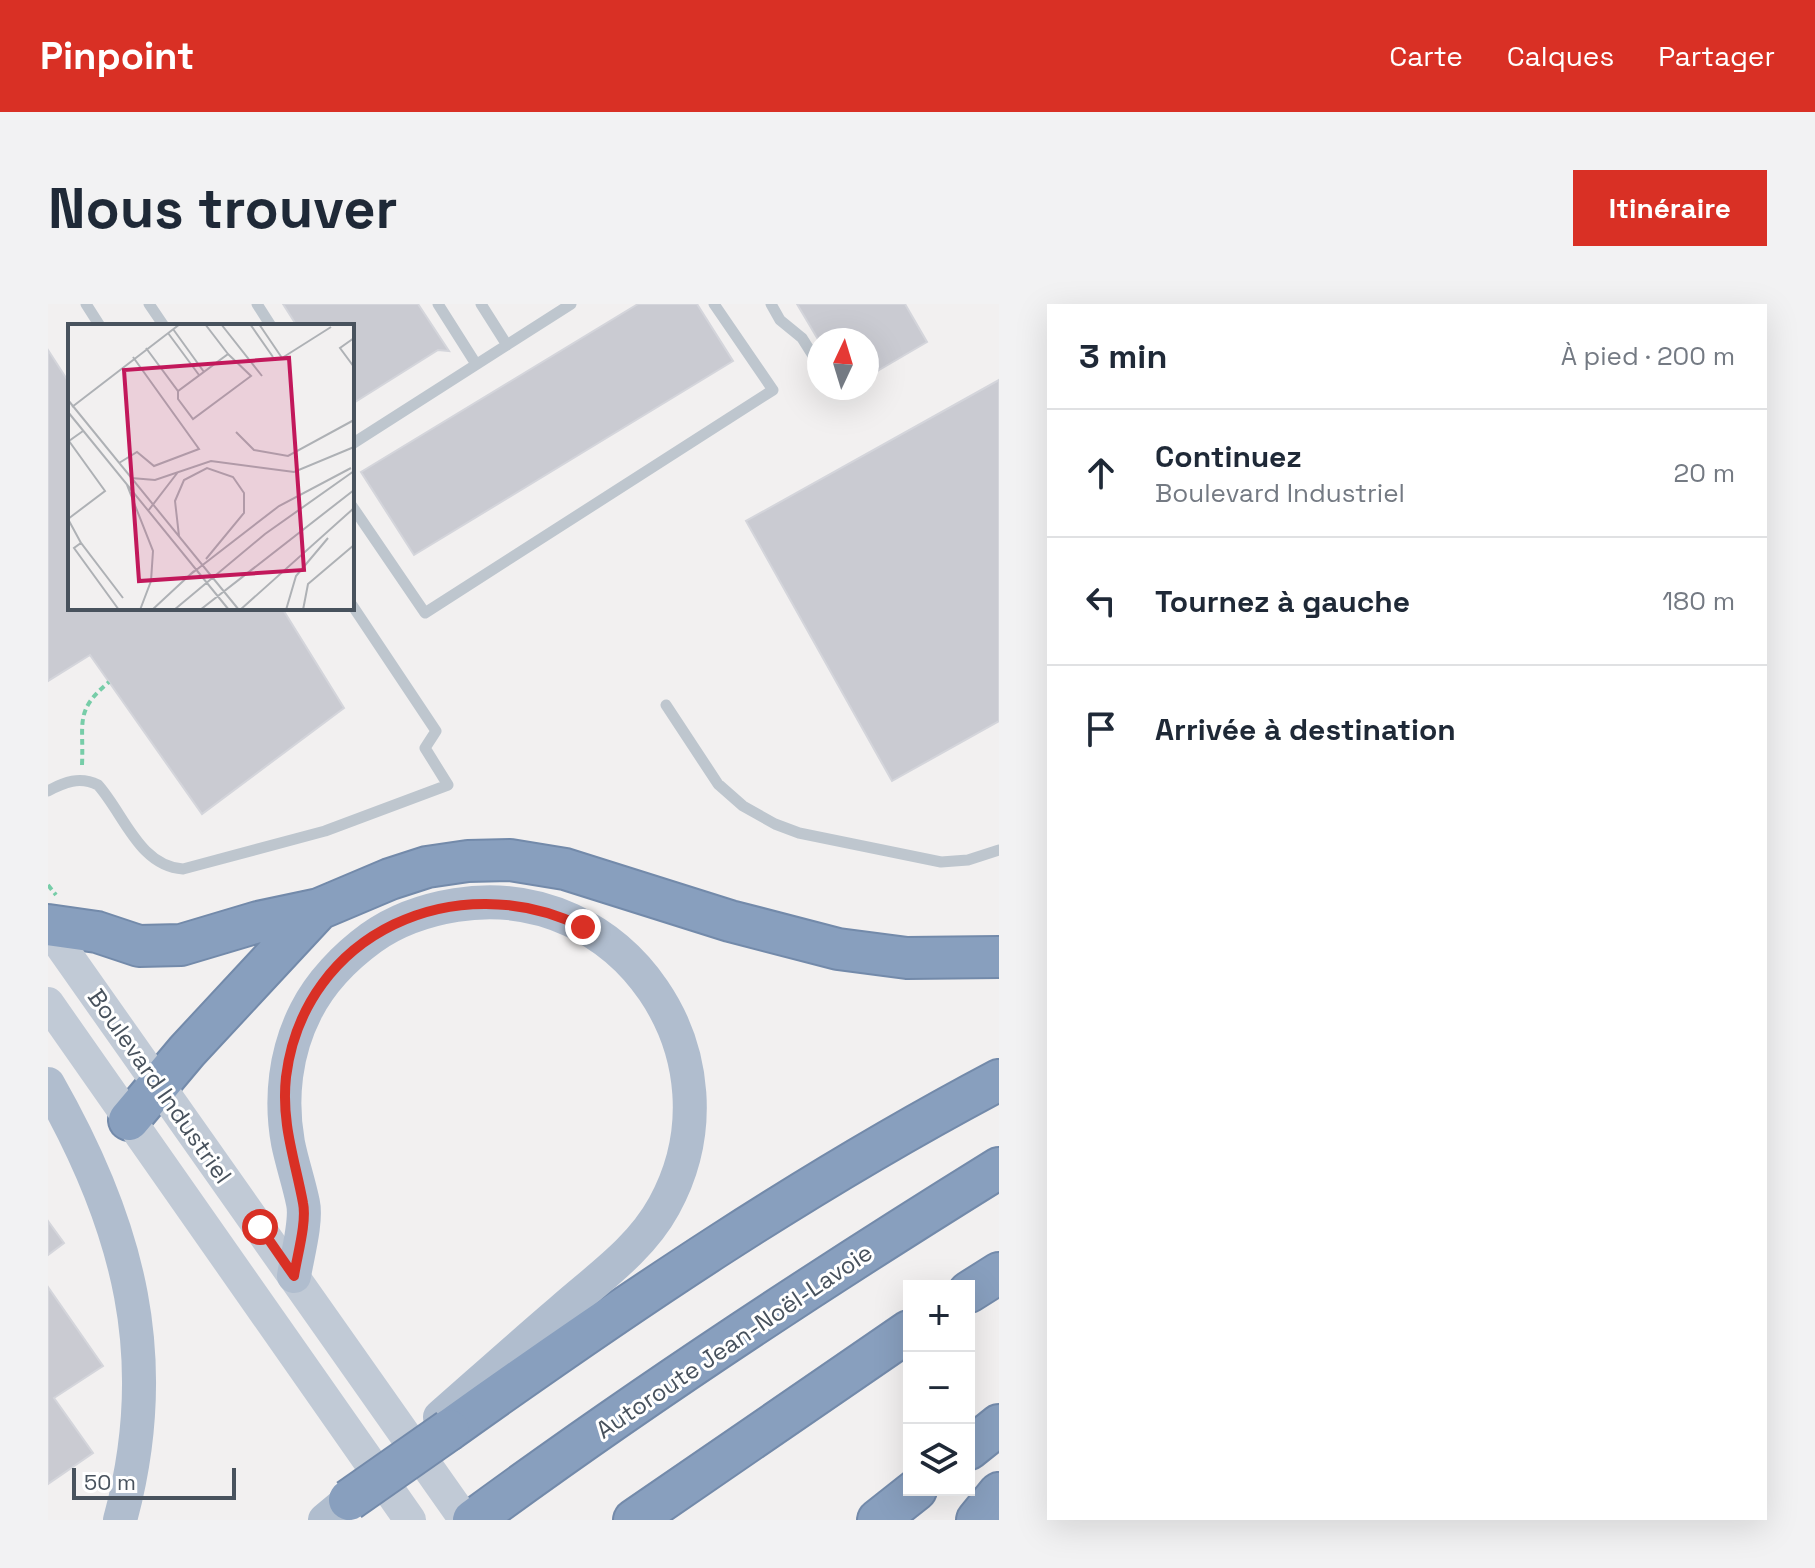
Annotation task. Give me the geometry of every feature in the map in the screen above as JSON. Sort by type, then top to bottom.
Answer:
[{"type":"highway","points":[[48,926],[97,932],[127,943],[160,947],[181,945],[258,922],[319,909],[418,870],[459,862],[510,860],[565,869],[730,921],[827,947],[907,958],[999,957]]},
{"type":"highway","points":[[129,1120],[319,909]]},
{"type":"highway","points":[[337,1510],[445,1423],[733,1234],[883,1143],[999,1080]]},
{"type":"highway","name":"Autoroute Jean-Noël-Lavoie","points":[[487,1510],[801,1295],[999,1168]]},
{"type":"highway","points":[[975,1288],[999,1273]]},
{"type":"highway","points":[[634,1520],[903,1335]]},
{"type":"highway","points":[[975,1444],[999,1425]]},
{"type":"highway","points":[[977,1520],[999,1493]]},
{"type":"highway","points":[[878,1520],[908,1496]]},
{"type":"main road","points":[[294,1276],[304,1206],[286,1127],[286,1076],[294,1041],[306,1010],[349,956],[379,932],[412,916],[448,906],[486,902],[526,906],[564,918],[600,937],[631,962],[664,1006],[684,1054],[691,1111],[689,1136],[679,1173],[663,1209],[624,1257],[445,1423]]},
{"type":"main road","points":[[48,1084],[78,1138],[102,1191],[119,1241],[133,1302],[138,1354],[138,1420],[131,1476],[120,1520]]},
{"type":"street","name":"Boulevard Industriel","points":[[48,926],[465,1520]]},
{"type":"street","name":"Boulevard Industriel","points":[[48,1003],[410,1520]]},
{"type":"lane","points":[[86,304],[99,324]]},
{"type":"lane","points":[[149,304],[163,324]]},
{"type":"lane","points":[[257,304],[270,324]]},
{"type":"lane","points":[[438,304],[476,364]]},
{"type":"lane","points":[[481,304],[507,345]]},
{"type":"lane","points":[[354,443],[571,304]]},
{"type":"lane","points":[[354,509],[425,613],[773,390],[714,304]]},
{"type":"lane","points":[[771,304],[780,320],[807,346]]},
{"type":"lane","points":[[48,791],[61,784],[81,780],[98,785],[147,853],[166,866],[183,869],[325,831],[448,785],[425,748],[436,731],[354,608]]},
{"type":"lane","points":[[666,705],[718,784],[743,806],[775,824],[799,833],[941,862],[968,860],[999,850]]},
{"type":"path","points":[[81,780],[84,706],[109,682]]},
{"type":"building","points":[[283,304],[418,304],[449,351],[438,350],[354,403],[354,324],[296,324]]},
{"type":"building","points":[[638,304],[697,304],[733,361],[414,555],[361,472]]},
{"type":"building","points":[[797,304],[905,304],[927,342],[879,370],[879,328],[811,328]]},
{"type":"building","points":[[48,350],[68,381],[68,610],[283,610],[344,708],[202,814],[90,655],[48,681]]},
{"type":"building","points":[[999,380],[999,721],[892,781],[746,521]]},
{"type":"building","points":[[48,1221],[64,1243],[48,1255]]},
{"type":"building","points":[[48,1287],[103,1366],[54,1398],[93,1453],[48,1484]]},
{"type":"route","points":[[260,1227],[294,1276],[304,1206],[286,1127],[286,1076],[294,1041],[306,1010],[326,981],[349,956],[395,923],[429,910],[467,903],[526,906],[583,927]]}]
